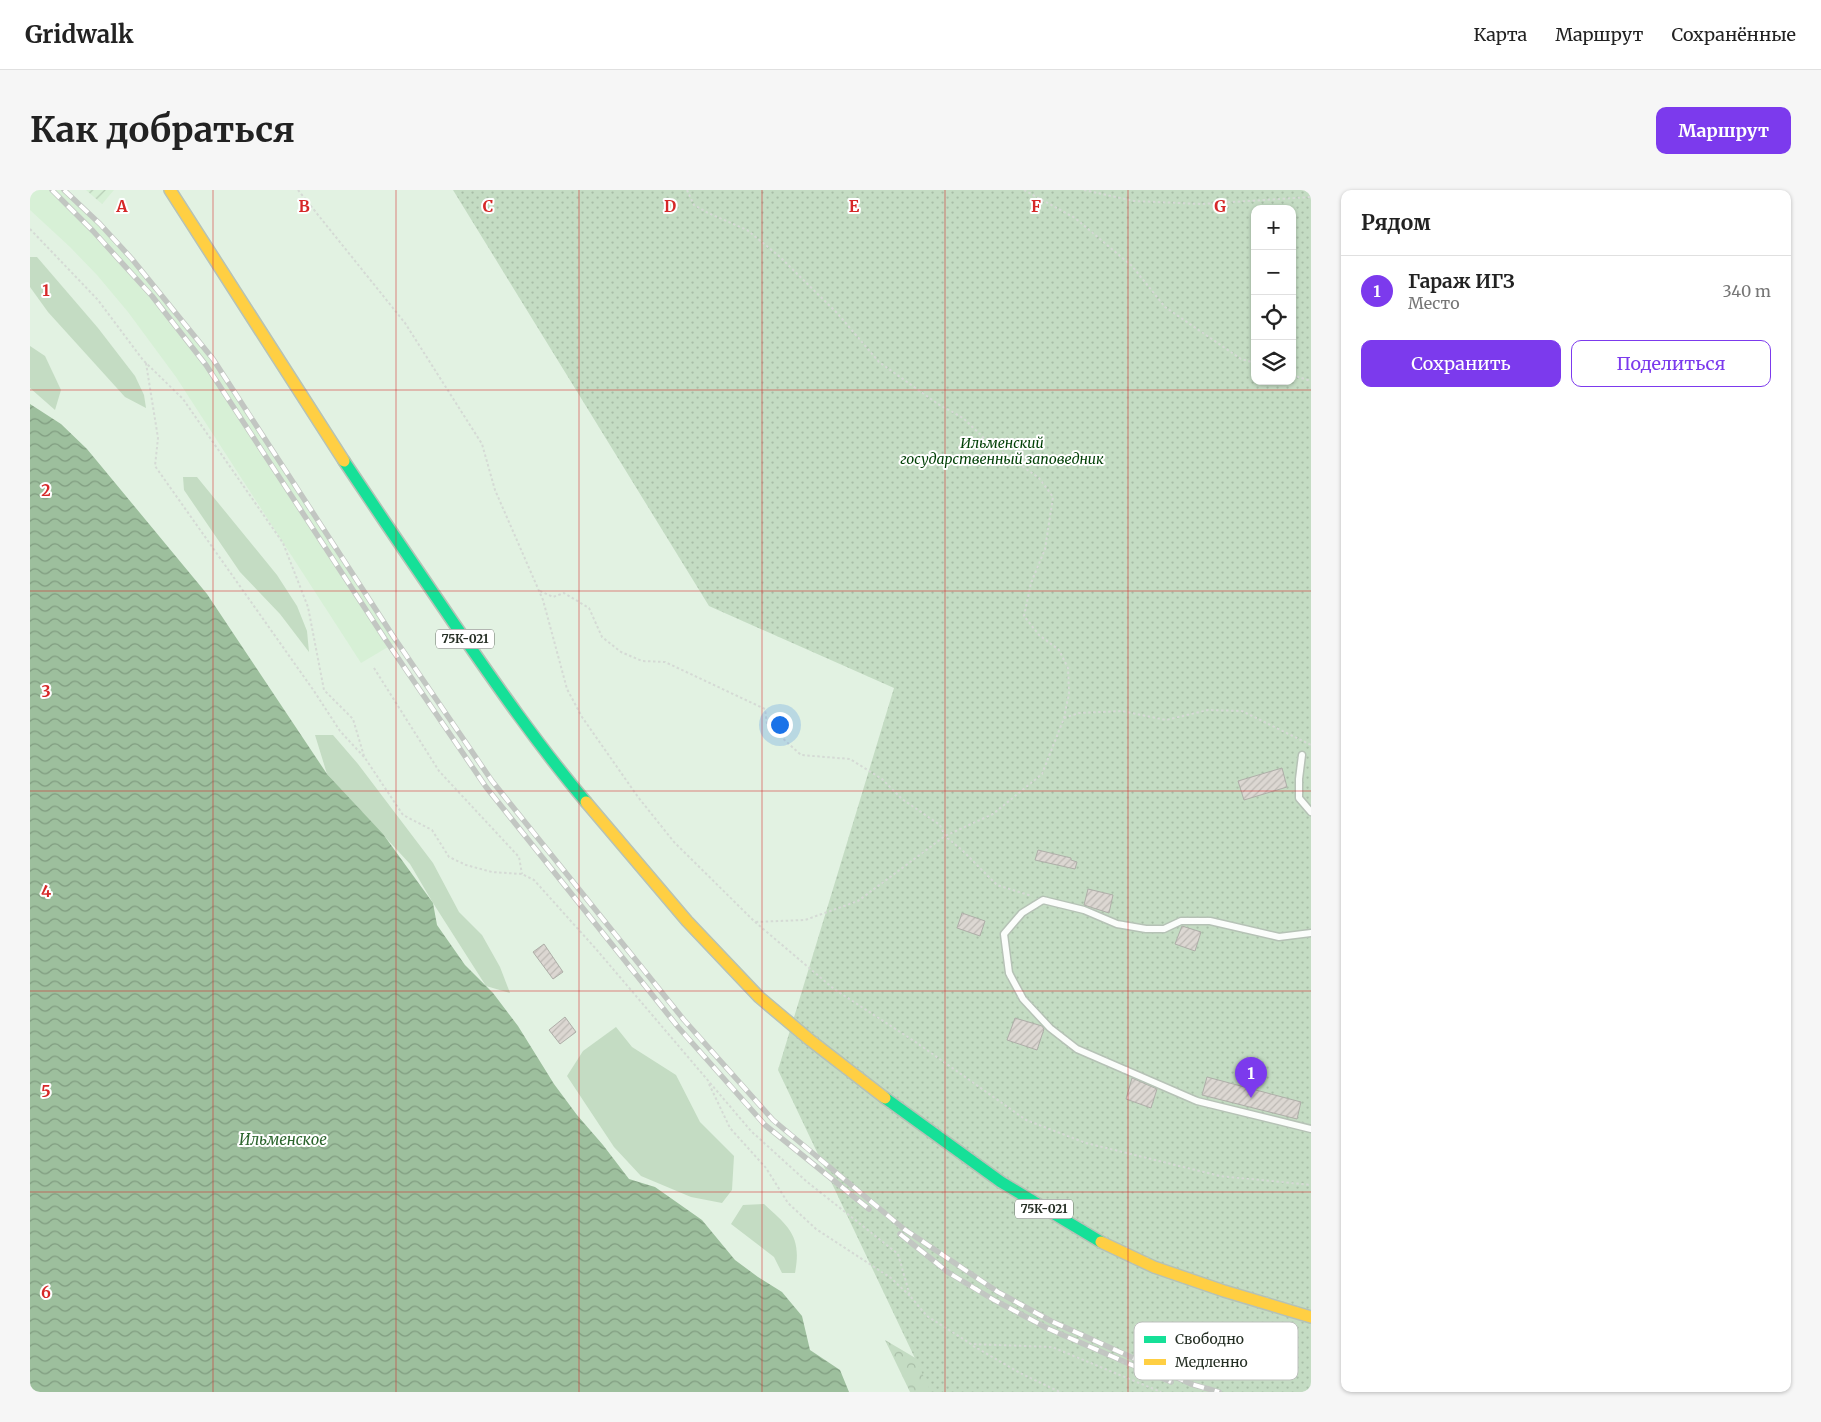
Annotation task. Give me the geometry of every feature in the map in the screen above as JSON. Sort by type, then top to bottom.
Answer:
[{"type":"main road","name":"75К-021","points":[[171,193],[380,516],[520,717],[560,771],[687,921],[759,997],[810,1040],[907,1115],[1001,1182],[1093,1238],[1154,1267],[1224,1291],[1311,1317]]},
{"type":"lane","points":[[1302,755],[1299,798],[1311,812]]},
{"type":"lane","points":[[1311,933],[1278,938],[1210,921],[1181,921],[1164,929],[1146,929],[1117,924],[1084,910],[1044,900],[1022,913],[1004,934],[1009,973],[1023,999],[1050,1028],[1077,1049],[1197,1102],[1308,1128],[1311,1122]]},
{"type":"path","points":[[298,190],[405,323],[482,444],[495,490],[544,600],[567,689],[582,717],[638,797],[674,842],[755,922],[834,989],[917,1043],[1026,1120],[1086,1143],[1220,1176],[1311,1185]]},
{"type":"path","points":[[687,190],[694,205],[708,214],[747,230],[779,256],[838,314],[879,362],[938,404],[963,418],[988,442],[1040,478],[1053,498],[1045,549],[1031,583],[1024,616],[1040,635],[1059,650],[1068,668],[1069,693],[1064,718],[1042,774],[993,814],[945,836],[858,901],[805,920],[755,922]]},
{"type":"path","points":[[1024,190],[1076,218],[1132,266],[1165,308],[1241,359],[1251,362]]},
{"type":"path","points":[[1084,190],[1134,201],[1201,204],[1311,197]]},
{"type":"path","points":[[30,229],[98,300],[146,363],[183,399],[283,543],[308,607],[324,690],[353,718],[365,758]]},
{"type":"path","points":[[146,363],[158,438],[155,466],[314,691],[340,731],[365,758],[403,815],[432,830],[449,857],[466,865],[492,872],[522,874],[534,880],[596,949],[751,1131],[806,1181],[898,1254],[910,1296]]},
{"type":"path","points":[[1296,376],[1311,381]]},
{"type":"path","points":[[539,591],[553,597],[564,593],[589,608],[602,637],[621,652],[642,661],[665,662],[765,709],[767,724],[801,755],[850,759],[882,779],[902,799],[940,825],[945,836],[964,851],[997,885],[1044,900]]},
{"type":"path","points":[[374,668],[439,771],[519,857],[522,874]]},
{"type":"path","points":[[1064,718],[1079,713],[1122,711],[1166,720],[1208,710],[1242,711],[1311,745]]},
{"type":"path","points":[[708,1082],[730,1128],[766,1168],[788,1203],[816,1229],[892,1278],[927,1316],[1022,1374],[1060,1392]]},
{"type":"path","points":[[971,1344],[1052,1347],[1161,1392]]},
{"type":"shaded area","points":[[30,190],[64,190],[131,258],[159,291],[210,359],[398,641],[361,663],[176,377],[128,312],[97,275],[30,210]]},
{"type":"shaded area","points":[[86,190],[114,190],[102,204]]},
{"type":"green space","name":"Ильменский государственный заповедник","points":[[453,190],[1311,190],[1311,1392],[931,1392],[778,1070],[894,688],[709,606]]},
{"type":"green space","points":[[30,257],[37,257],[98,328],[135,376],[144,395],[146,408],[125,397],[48,312],[30,287]]},
{"type":"green space","points":[[30,346],[45,356],[61,390],[55,410],[30,388]]},
{"type":"green space","points":[[183,477],[197,477],[277,575],[297,606],[307,631],[309,652],[280,614],[240,572],[184,490]]},
{"type":"green space","points":[[315,735],[333,735],[358,764],[433,863],[459,912],[482,935],[500,967],[510,993],[486,986],[410,864],[327,774]]},
{"type":"green space","points":[[616,1027],[632,1047],[676,1075],[700,1122],[734,1156],[732,1190],[722,1203],[691,1197],[641,1176],[614,1147],[567,1076],[583,1051]]},
{"type":"green space","points":[[764,1204],[792,1233],[797,1250],[795,1273],[782,1273],[774,1257],[731,1224],[743,1205]]},
{"type":"green space","points":[[885,1340],[973,1392],[910,1392]]},
{"type":"water","name":"Ильменское","points":[[30,404],[61,424],[87,449],[207,594],[327,774],[383,834],[433,903],[437,925],[465,965],[493,993],[518,1026],[554,1084],[629,1179],[655,1187],[702,1220],[735,1260],[782,1292],[802,1316],[810,1350],[840,1370],[849,1392],[30,1392]]},
{"type":"building","points":[[1282,768],[1287,787],[1244,800],[1238,781]]},
{"type":"building","points":[[1038,850],[1071,858],[1071,860],[1077,862],[1075,869],[1035,860]]},
{"type":"building","points":[[1088,889],[1113,895],[1109,913],[1084,905]]},
{"type":"building","points":[[962,913],[985,921],[980,936],[957,928]]},
{"type":"building","points":[[1182,926],[1201,932],[1195,951],[1175,944]]},
{"type":"building","points":[[544,944],[563,972],[553,979],[533,952]]},
{"type":"building","points":[[565,1017],[576,1032],[560,1044],[549,1030]]},
{"type":"building","points":[[1015,1018],[1042,1026],[1044,1029],[1037,1050],[1007,1040]]},
{"type":"building","points":[[1207,1077],[1301,1102],[1297,1119],[1202,1095]]},
{"type":"building","points":[[1132,1078],[1157,1089],[1151,1108],[1126,1099]]},
{"type":"railway","points":[[52,190],[93,231],[152,296],[206,365],[385,639],[486,787],[678,1027],[765,1125],[869,1209]]},
{"type":"railway","points":[[64,190],[100,224],[132,259],[213,359],[393,636],[492,781],[684,1020],[773,1120],[904,1229],[998,1292],[1051,1321],[1134,1358]]},
{"type":"railway","points":[[900,1234],[949,1273],[994,1300],[1049,1329],[1134,1366]]},
{"type":"railway","points":[[1166,1380],[1171,1382]]},
{"type":"railway","points":[[1182,1380],[1219,1392]]},
{"type":"traffic: fast","points":[[344,461],[501,691],[586,802]]},
{"type":"traffic: fast","points":[[885,1098],[1001,1182],[1101,1242]]},
{"type":"traffic: slow","points":[[170,190],[344,461]]},
{"type":"traffic: slow","points":[[586,802],[687,921],[759,997],[810,1040],[885,1098]]},
{"type":"traffic: slow","points":[[1101,1242],[1154,1267],[1224,1291],[1311,1317]]},
{"type":"place","name":"Гараж ИГЗ","points":[[1251,1098]]}]
